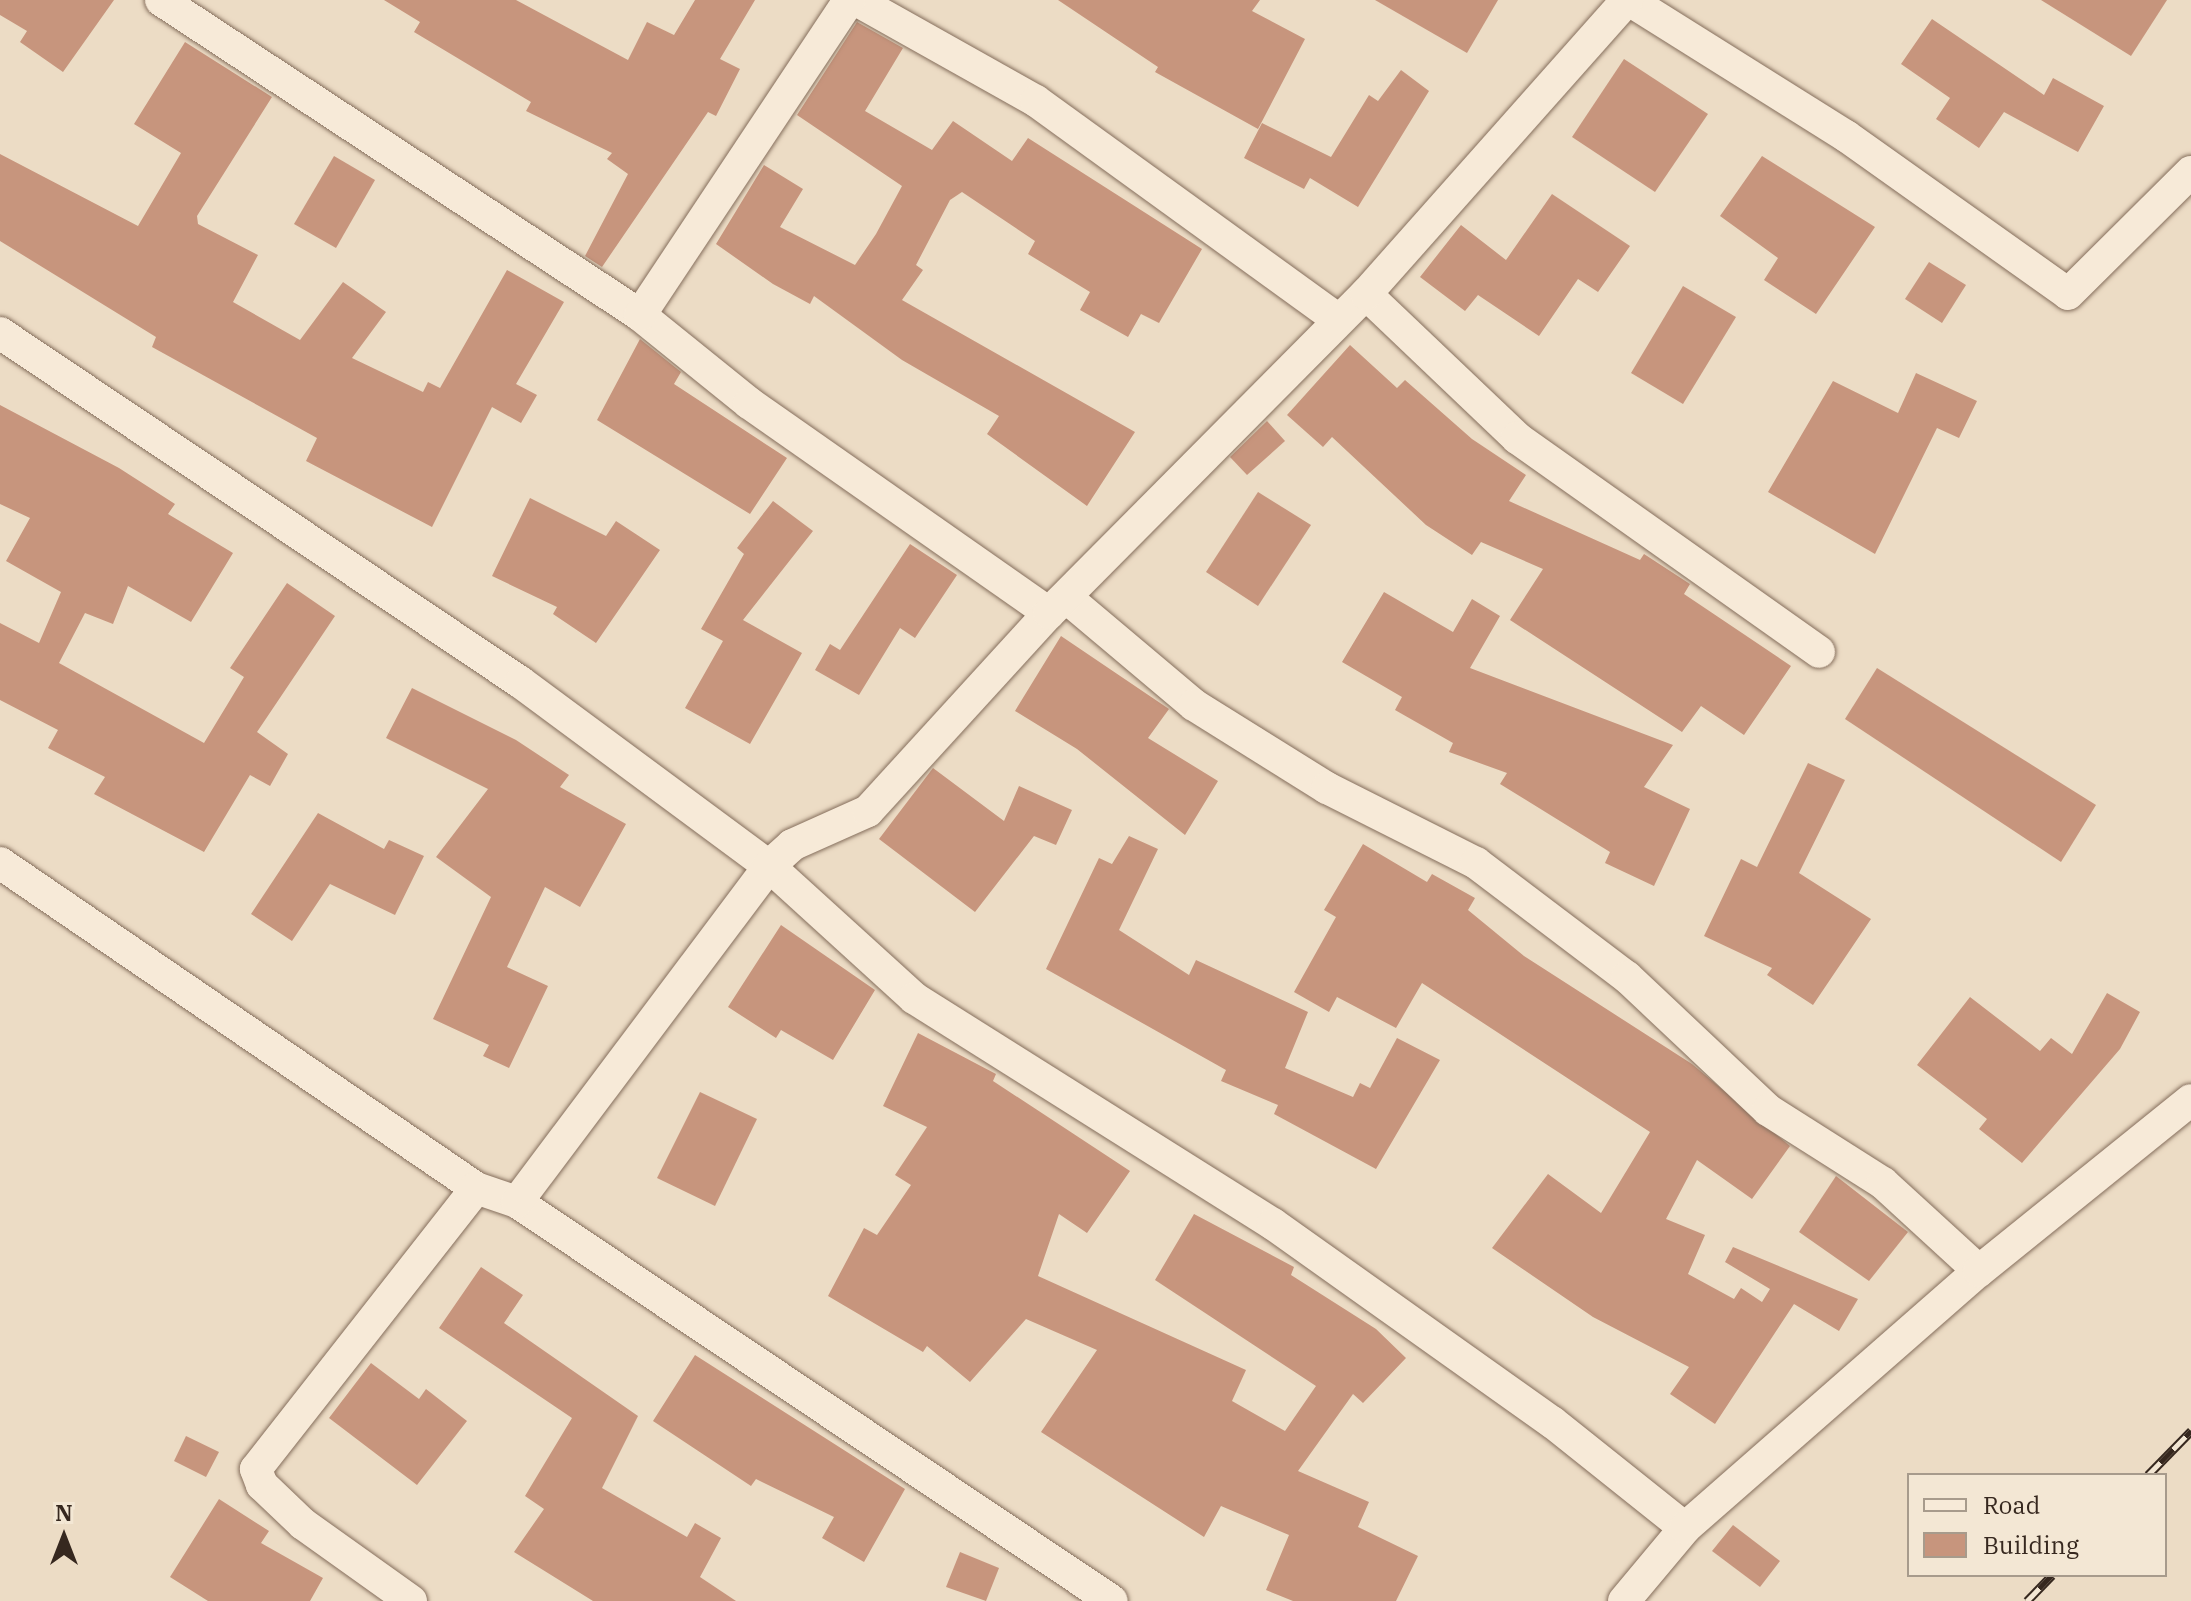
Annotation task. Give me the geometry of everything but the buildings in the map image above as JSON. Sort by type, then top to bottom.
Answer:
[{"type":"street","points":[[161,0],[640,315],[749,403],[1058,606],[1194,705],[1327,788],[1476,863],[1627,977],[1768,1110],[1883,1183],[1979,1271]]},
{"type":"street","points":[[640,315],[849,0]]},
{"type":"street","points":[[856,0],[1036,101],[1337,319]]},
{"type":"street","points":[[517,1202],[769,866],[792,845],[868,811],[1058,606],[1337,319],[1366,294],[1628,0],[1846,136],[2068,294],[2191,172]]},
{"type":"street","points":[[1366,294],[1517,438],[1819,652]]},
{"type":"street","points":[[0,333],[520,682],[769,866],[914,998],[1273,1224],[1552,1422],[1685,1528]]},
{"type":"street","points":[[0,863],[476,1188],[517,1202],[1112,1601]]},
{"type":"street","points":[[1624,1601],[1685,1528],[1979,1271],[2191,1100]]},
{"type":"street","points":[[411,1601],[303,1524],[262,1485],[256,1469],[476,1188]]},
{"type":"railway","points":[[2150,1473],[2191,1431]]},
{"type":"railway","points":[[2027,1601],[2050,1577]]}]
